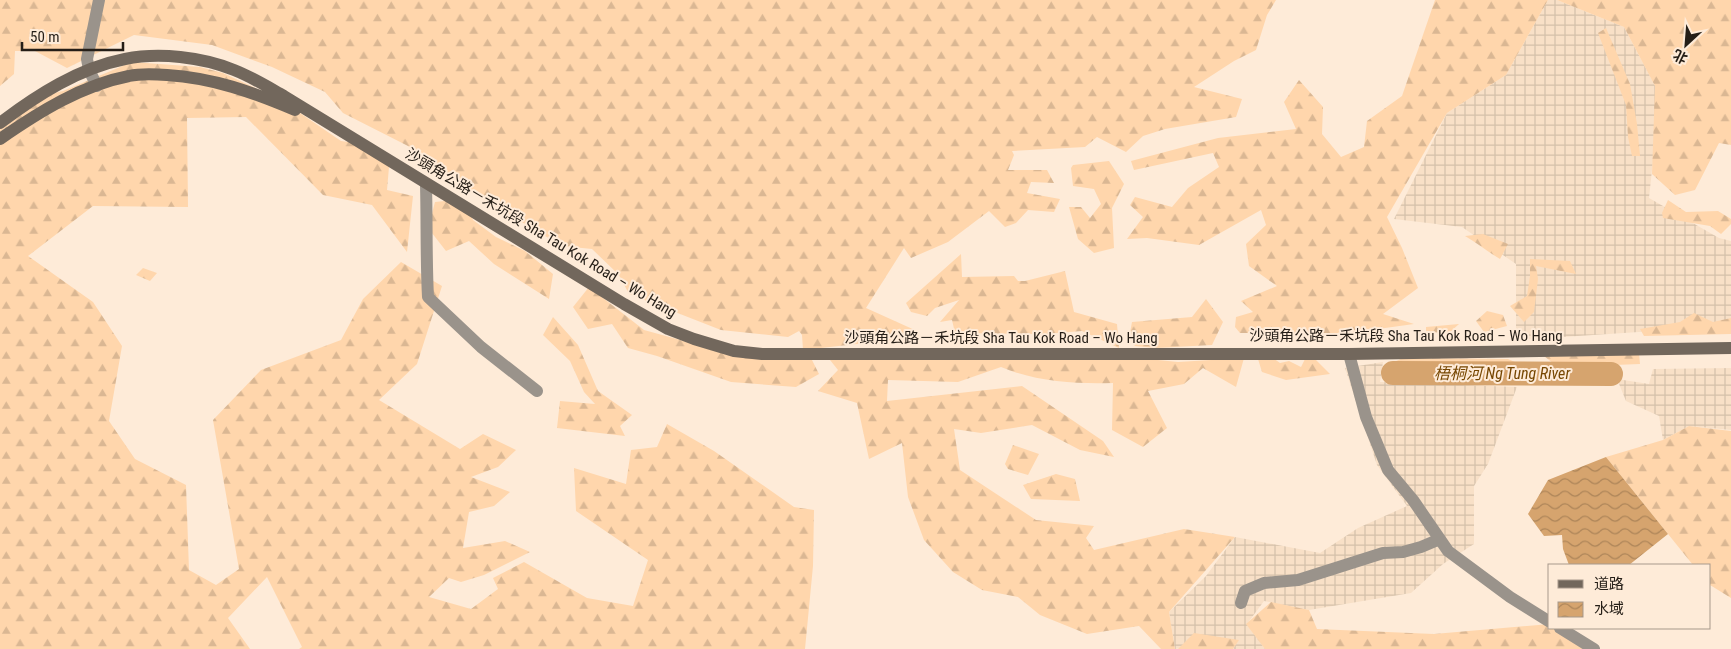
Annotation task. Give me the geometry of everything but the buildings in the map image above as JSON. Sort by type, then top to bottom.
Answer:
[{"type":"main road","name":"沙頭角公路－禾坑段 Sha Tau Kok Road – Wo Hang","points":[[0,123],[42,94],[69,79],[89,70],[125,59],[156,56],[184,58],[233,69],[258,81],[668,329],[734,351],[762,354],[1349,354],[1731,348]]},
{"type":"main road","name":"沙頭角公路－禾坑段 Sha Tau Kok Road – Wo Hang","points":[[0,139],[54,105],[82,91],[131,76],[148,74],[210,80],[239,88],[332,126]]},
{"type":"street","points":[[97,86],[89,70],[87,58],[99,0]]},
{"type":"street","points":[[426,184],[428,297],[481,347],[537,391]]},
{"type":"street","points":[[1349,354],[1366,416],[1388,470],[1448,550],[1510,597],[1548,621]]},
{"type":"street","points":[[1241,603],[1245,591],[1264,584],[1298,580],[1383,553],[1403,552],[1440,539]]},
{"type":"street","points":[[1562,629],[1594,649]]},
{"type":"shaded area","points":[[1548,0],[1557,0],[1624,27],[1660,95],[1649,198],[1719,238],[1731,241],[1731,326],[1516,340],[1516,264],[1462,227],[1394,219],[1447,113],[1506,75]]},
{"type":"shaded area","points":[[1383,362],[1380,382],[1517,387],[1488,464],[1474,486],[1474,544],[1443,564],[1411,593],[1309,610],[1264,601],[1247,624],[1265,649],[1233,649],[1238,640],[1175,649],[1169,612],[1206,576],[1235,537],[1320,553],[1358,528],[1407,506],[1377,465],[1345,368]]},
{"type":"shaded area","points":[[1731,368],[1731,430],[1689,426],[1663,440],[1659,416],[1626,401],[1617,379],[1649,384],[1653,369]]},
{"type":"green space","points":[[0,0],[1276,0],[1267,15],[1256,50],[1234,61],[1194,87],[1242,99],[1236,117],[1165,129],[1143,136],[1126,152],[1097,137],[1085,147],[1012,151],[1014,155],[1008,170],[1047,170],[1054,183],[1031,182],[1027,193],[1060,199],[1054,212],[1028,210],[1016,223],[1005,227],[989,211],[948,242],[911,258],[904,248],[866,308],[917,331],[919,337],[803,350],[802,335],[799,331],[788,337],[721,330],[629,294],[619,275],[592,249],[562,246],[493,205],[408,146],[343,113],[325,92],[272,67],[212,45],[134,35],[67,68],[35,51],[15,51],[14,74],[0,86]]},
{"type":"green space","points":[[1435,0],[1548,0],[1506,75],[1447,113],[1387,217],[1418,288],[1383,314],[1414,324],[1349,333],[1240,333],[1235,327],[1236,317],[1253,312],[1241,301],[1277,286],[1249,266],[1246,244],[1266,225],[1261,210],[1199,245],[1147,238],[1127,239],[1143,217],[1130,205],[1135,197],[1172,207],[1188,188],[1219,167],[1213,153],[1134,170],[1131,161],[1218,138],[1296,129],[1284,102],[1299,80],[1323,107],[1322,134],[1341,157],[1364,147],[1367,121],[1402,96]]},
{"type":"green space","points":[[1557,0],[1731,0],[1731,145],[1719,143],[1695,190],[1675,195],[1652,174],[1655,86],[1624,27]]},
{"type":"green space","points":[[1606,28],[1630,84],[1640,156],[1632,156],[1628,137],[1626,105],[1598,33]]},
{"type":"green space","points":[[132,62],[200,67],[223,73],[281,100],[341,141],[371,145],[389,167],[387,190],[413,196],[407,252],[372,205],[323,195],[246,117],[187,118],[188,207],[93,206],[28,256],[93,302],[122,346],[109,421],[135,459],[186,485],[189,570],[216,585],[239,569],[213,420],[261,370],[341,340],[363,299],[401,262],[442,286],[417,364],[379,400],[460,449],[483,434],[516,450],[498,467],[471,477],[510,492],[494,506],[469,512],[463,548],[505,541],[530,552],[484,575],[461,582],[449,578],[429,597],[471,609],[498,589],[493,578],[524,562],[587,598],[633,606],[648,560],[576,511],[574,468],[626,484],[631,450],[657,447],[667,424],[714,451],[794,507],[814,510],[813,566],[805,649],[299,649],[302,647],[267,577],[228,618],[250,649],[0,649],[0,117],[26,99],[63,91]]},
{"type":"green space","points":[[1109,161],[1124,184],[1112,208],[1114,248],[1094,253],[1078,239],[1069,207],[1081,207],[1090,218],[1101,204],[1094,189],[1073,186],[1071,168],[1073,165]]},
{"type":"green space","points":[[464,199],[473,220],[496,237],[525,251],[553,274],[549,299],[494,264],[469,241],[446,251],[428,228],[435,202]]},
{"type":"green space","points":[[1668,200],[1686,212],[1718,211],[1731,219],[1731,224],[1721,234],[1710,226],[1663,218],[1662,213]]},
{"type":"green space","points":[[1483,234],[1508,244],[1500,259],[1465,236]]},
{"type":"green space","points":[[961,254],[962,277],[1014,276],[1018,281],[1025,281],[1065,271],[1074,312],[1117,324],[1119,348],[1082,331],[1046,334],[955,333],[952,320],[940,322],[959,300],[935,308],[927,316],[911,312],[906,303]]},
{"type":"green space","points":[[1530,259],[1570,261],[1576,274],[1536,266],[1538,279],[1534,312],[1524,322],[1510,306],[1527,296]]},
{"type":"green space","points":[[143,268],[157,273],[150,281],[136,275]]},
{"type":"green space","points":[[589,287],[644,330],[728,353],[812,360],[819,374],[796,387],[731,382],[628,348],[612,324],[588,329],[573,307]]},
{"type":"green space","points":[[1206,299],[1223,322],[1212,345],[1156,348],[1135,346],[1129,338],[1132,322],[1192,317]]},
{"type":"green space","points":[[1487,311],[1503,315],[1507,326],[1484,332],[1476,321]]},
{"type":"green space","points":[[1694,313],[1713,322],[1731,318],[1731,334],[1644,336],[1640,329],[1680,322]]},
{"type":"green space","points":[[553,317],[578,345],[598,391],[632,415],[620,426],[625,436],[557,428],[560,401],[595,404],[584,392],[570,361],[543,335]]},
{"type":"green space","points":[[1459,324],[1448,334],[1426,331],[1426,327]]},
{"type":"green space","points":[[1639,353],[1640,364],[1564,367],[1554,364],[1544,356]]},
{"type":"green space","points":[[1306,357],[1313,357],[1330,374],[1286,380],[1262,372],[1258,359],[1273,358],[1280,363],[1289,361],[1301,367]]},
{"type":"green space","points":[[1138,358],[1178,362],[1244,358],[1236,387],[1203,368],[1184,384],[1148,391],[1167,428],[1143,447],[1112,430],[1113,383],[1085,383],[1042,379],[1001,367],[958,382],[888,380],[887,401],[1022,386],[1103,441],[1114,457],[1080,450],[1032,425],[981,433],[954,429],[960,470],[1036,520],[1094,526],[1086,538],[1094,550],[1184,529],[1235,537],[1169,612],[1175,649],[1161,649],[1139,626],[1087,634],[1040,615],[1018,597],[982,590],[953,572],[924,540],[908,497],[902,443],[869,459],[857,403],[818,391],[838,370],[830,360]]},
{"type":"green space","points":[[1403,358],[1508,359],[1536,371],[1535,380],[1515,369],[1439,370],[1422,377],[1388,376],[1385,366]]},
{"type":"green space","points":[[1689,426],[1731,431],[1731,598],[1711,586],[1711,564],[1692,564],[1606,457],[1663,440]]},
{"type":"green space","points":[[1013,445],[1039,454],[1028,475],[1008,469],[1005,464]]},
{"type":"green space","points":[[1056,474],[1075,479],[1080,501],[1031,499],[1023,485]]},
{"type":"green space","points":[[1271,602],[1309,610],[1317,629],[1434,634],[1548,624],[1548,629],[1561,629],[1591,649],[1265,649],[1246,624]]},
{"type":"green space","points":[[1194,633],[1239,640],[1233,649],[1178,649]]},
{"type":"water","points":[[1606,457],[1668,534],[1630,564],[1569,564],[1563,549],[1562,535],[1544,536],[1528,514],[1548,480]]},
{"type":"waterway","name":"梧桐河 Ng Tung River","points":[[1393,373],[1611,374]]}]
